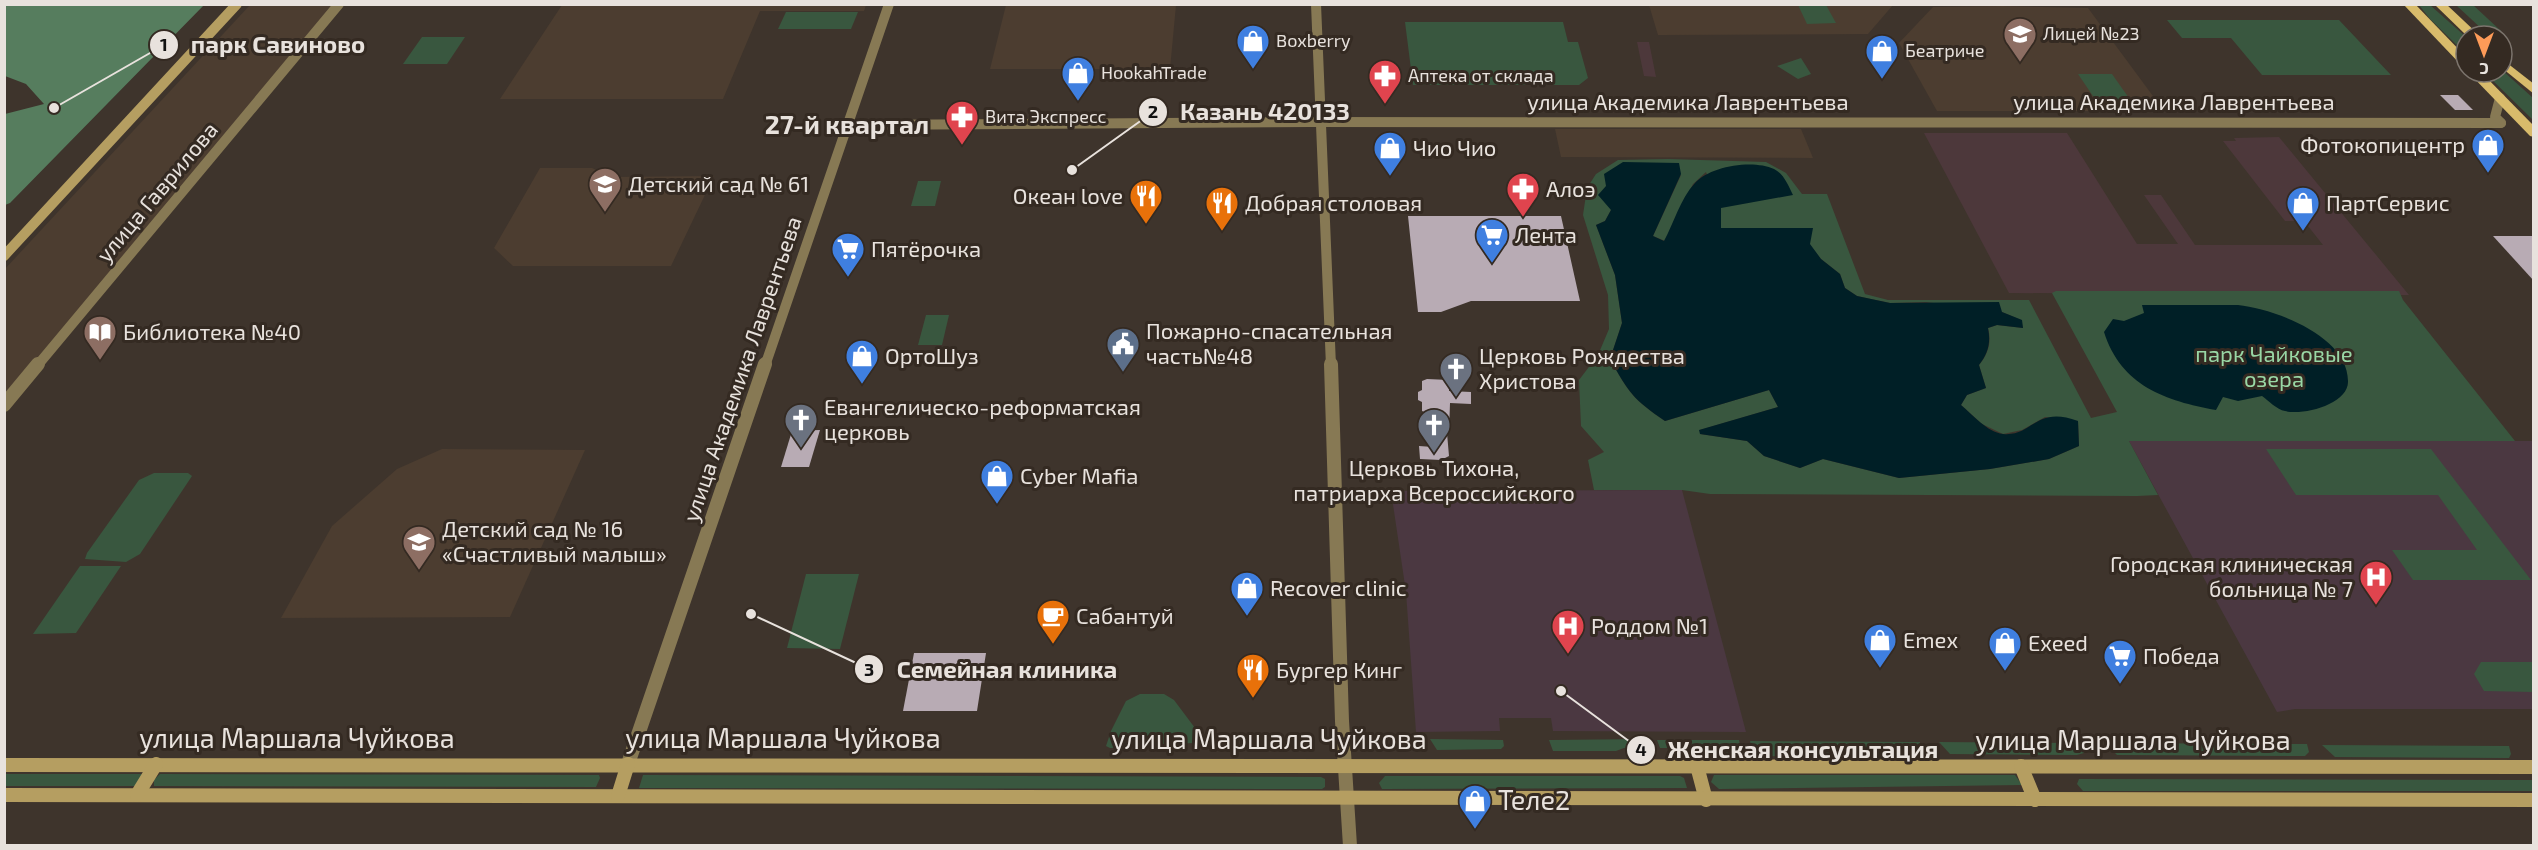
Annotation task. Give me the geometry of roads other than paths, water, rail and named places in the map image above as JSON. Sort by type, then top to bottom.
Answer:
[{"type":"main road","points":[[4,256],[237,4]]},
{"type":"main road","points":[[2408,4],[2454,52]]},
{"type":"main road","points":[[2439,4],[2461,24]]},
{"type":"main road","points":[[2514,73],[2534,92]]},
{"type":"main road","points":[[2486,84],[2534,133]]},
{"type":"main road","points":[[137,795],[156,764]]},
{"type":"main road","points":[[618,796],[628,764]]},
{"type":"main road","name":"улица Маршала Чуйкова","points":[[4,765],[2534,767]]},
{"type":"main road","points":[[1697,766],[1706,800]]},
{"type":"main road","points":[[2021,766],[2035,800]]},
{"type":"main road","points":[[4,795],[1347,800],[2534,800]]},
{"type":"street","name":"улица Гаврилова","points":[[4,405],[339,4]]},
{"type":"street","name":"улица Академика Лаврентьева","points":[[628,764],[889,4]]},
{"type":"street","points":[[1316,4],[1344,765],[1350,846]]},
{"type":"street","name":"улица Академика Лаврентьева","points":[[848,125],[1322,122],[2501,123],[2494,117],[2500,98]]},
{"type":"water","points":[[1623,162],[1679,163],[1681,174],[1653,236],[1664,241],[1685,196],[1702,177],[1721,168],[1732,166],[1765,166],[1780,174],[1793,195],[1721,208],[1721,228],[1813,228],[1810,244],[1821,259],[1840,274],[1845,288],[1857,296],[1890,303],[1999,302],[2002,312],[2022,320],[2023,328],[1997,325],[1988,328],[1988,348],[1979,365],[1986,388],[1967,395],[1961,405],[1986,427],[2003,434],[2013,434],[2052,417],[2064,417],[2078,421],[2079,446],[2049,459],[1990,469],[1899,478],[1823,459],[1800,468],[1764,456],[1747,441],[1700,434],[1699,430],[1778,407],[1769,390],[1665,421],[1633,394],[1610,359],[1622,323],[1615,275],[1596,225],[1605,221],[1611,210],[1598,195],[1606,186],[1604,174]]},
{"type":"water","points":[[2142,305],[2238,305],[2271,312],[2289,319],[2323,338],[2336,351],[2345,365],[2348,381],[2346,389],[2333,402],[2303,412],[2279,409],[2262,396],[2238,401],[2223,397],[2216,410],[2163,396],[2134,378],[2122,366],[2104,332],[2113,319],[2124,321],[2144,313]]},
{"type":"place","name":"Лицей №23","points":[[2020,63]]},
{"type":"place","name":"Boxberry","points":[[1253,70]]},
{"type":"place","name":"Беатриче","points":[[1882,80]]},
{"type":"place","name":"HookahTrade","points":[[1078,102]]},
{"type":"place","name":"Аптека от склада","points":[[1385,105]]},
{"type":"place","name":"парк Савиново","points":[[54,108]]},
{"type":"place","name":"Вита Экспресс","points":[[962,146]]},
{"type":"place","name":"Казань 420133","points":[[1072,170]]},
{"type":"place","name":"Фотокопицентр","points":[[2488,174]]},
{"type":"place","name":"Чио Чио","points":[[1390,177]]},
{"type":"place","name":"Детский сад № 61","points":[[605,213]]},
{"type":"place","name":"Алоэ","points":[[1523,218]]},
{"type":"place","name":"Океан love","points":[[1146,225]]},
{"type":"place","name":"Добрая столовая","points":[[1222,232]]},
{"type":"place","name":"ПартСервис","points":[[2303,232]]},
{"type":"place","name":"Лента","points":[[1492,264]]},
{"type":"place","name":"Пятёрочка","points":[[848,278]]},
{"type":"place","name":"Библиотека №40","points":[[100,361]]},
{"type":"place","name":"Пожарно-спасательная часть№48","points":[[1123,373]]},
{"type":"place","name":"ОртоШуз","points":[[862,385]]},
{"type":"place","name":"Церковь Рождества Христова","points":[[1456,398]]},
{"type":"place","name":"Евангелическо-реформатская церковь","points":[[801,449]]},
{"type":"place","name":"Церковь Тихона, патриарха Всероссийского","points":[[1434,454]]},
{"type":"place","name":"Cyber Mafia","points":[[997,505]]},
{"type":"place","name":"Детский сад № 16 «Счастливый малыш»","points":[[419,571]]},
{"type":"place","name":"Городская клиническая больница № 7","points":[[2376,606]]},
{"type":"place","name":"Семейная клиника","points":[[751,614]]},
{"type":"place","name":"Recover clinic","points":[[1247,617]]},
{"type":"place","name":"Сабантуй","points":[[1053,645]]},
{"type":"place","name":"Роддом №1","points":[[1568,655]]},
{"type":"place","name":"Emex","points":[[1880,669]]},
{"type":"place","name":"Exeed","points":[[2005,672]]},
{"type":"place","name":"Победа","points":[[2120,685]]},
{"type":"place","name":"Женская консультация","points":[[1561,691]]},
{"type":"place","name":"Бургер Кинг","points":[[1253,699]]},
{"type":"place","name":"Теле2","points":[[1475,830]]},
{"type":"district","name":"27-й квартал","points":[[847,125]]},
{"type":"park label","name":"парк Чайковые озера","points":[[2274,366]]}]
